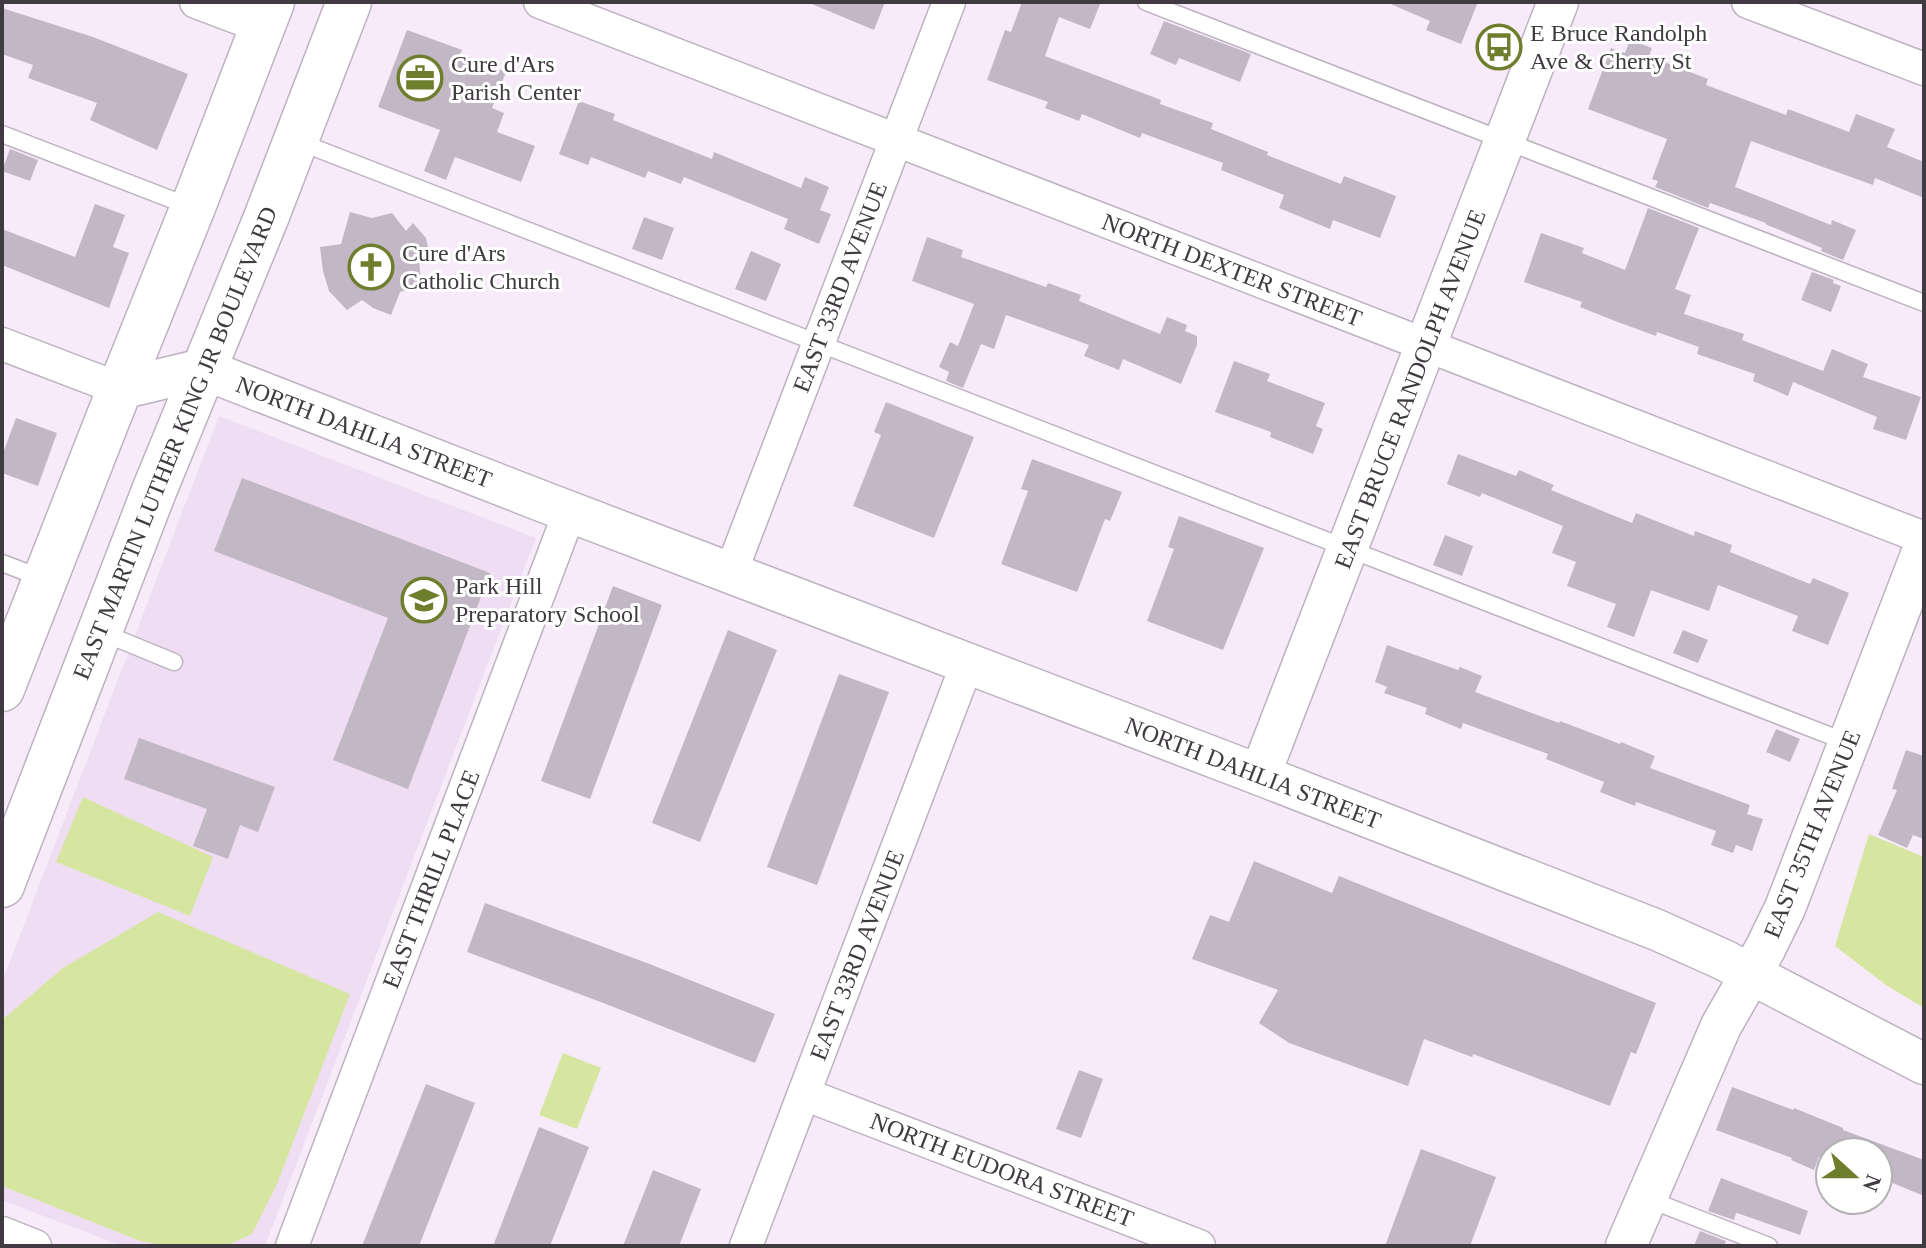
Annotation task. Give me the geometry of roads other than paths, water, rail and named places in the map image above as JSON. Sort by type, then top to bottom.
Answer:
[{"type":"main road","name":"EAST MARTIN LUTHER KING JR BOULEVARD","points":[[2,885],[99,631],[349,2]]},
{"type":"main road","points":[[2,689],[193,207],[257,16]]},
{"type":"street","points":[[196,2],[257,16]]},
{"type":"street","name":"NORTH DEXTER STREET","points":[[540,2],[1924,538]]},
{"type":"street","name":"EAST 33RD AVENUE","points":[[731,572],[949,2]]},
{"type":"street","name":"EAST BRUCE RANDOLPH AVENUE","points":[[1260,775],[1558,2]]},
{"type":"street","points":[[1748,2],[1924,69]]},
{"type":"street","points":[[2,344],[120,389],[203,369]]},
{"type":"street","name":"NORTH DAHLIA STREET","points":[[203,369],[1657,930],[1703,949],[1924,1064]]},
{"type":"street","name":"EAST THRILL PLACE","points":[[292,1246],[557,506]]},
{"type":"street","name":"EAST 35TH AVENUE","points":[[1626,1246],[1721,1026],[1785,908],[1924,547]]},
{"type":"street","name":"EAST 33RD AVENUE","points":[[746,1246],[967,664]]},
{"type":"street","name":"NORTH EUDORA STREET","points":[[804,1094],[1199,1246]]},
{"type":"street","points":[[2,1233],[35,1246]]},
{"type":"lane","points":[[1146,2],[1924,303]]},
{"type":"lane","points":[[2,134],[193,207]]},
{"type":"lane","points":[[295,141],[1850,743]]},
{"type":"lane","points":[[2,563],[45,580]]},
{"type":"lane","points":[[99,631],[174,662]]},
{"type":"lane","points":[[1646,1198],[1769,1246]]},
{"type":"place","name":"E Bruce Randolph Ave & Cherry St","points":[[1499,47]]},
{"type":"place","name":"Cure d'Ars Parish Center","points":[[420,78]]},
{"type":"place","name":"Cure d'Ars Catholic Church","points":[[371,267]]},
{"type":"place","name":"Park Hill Preparatory School","points":[[424,600]]}]
